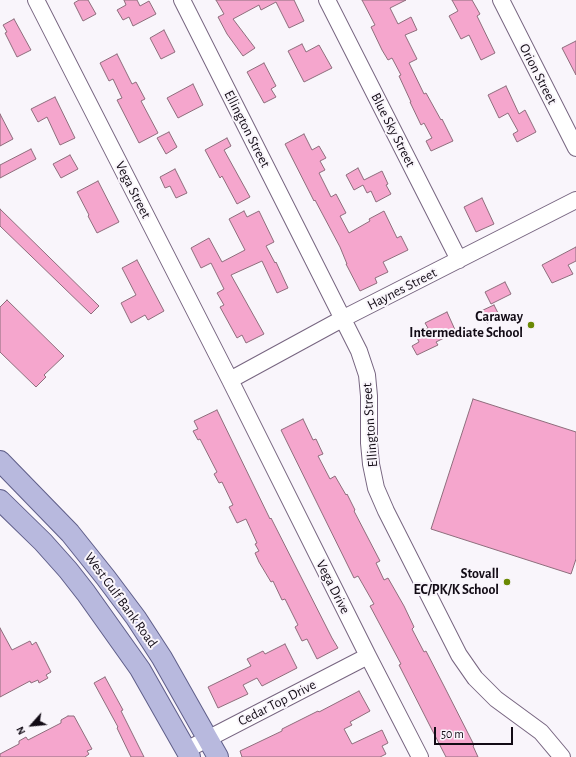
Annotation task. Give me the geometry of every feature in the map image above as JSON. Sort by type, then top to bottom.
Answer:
[{"type":"main road","name":"West Gulf Bank Road","points":[[0,461],[70,533],[136,618],[162,658],[209,738],[218,757]]},
{"type":"main road","name":"West Gulf Bank Road","points":[[0,500],[43,542],[86,593],[140,669],[188,753]]},
{"type":"main road","points":[[86,593],[106,578]]},
{"type":"street","name":"Vega Street","points":[[36,0],[247,416]]},
{"type":"street","name":"Ellington Street","points":[[182,0],[359,351],[366,375],[370,406],[369,443],[371,464],[376,488],[386,511],[460,655],[475,678],[496,699],[541,732],[562,757]]},
{"type":"street","name":"Blue Sky Street","points":[[327,0],[459,260]]},
{"type":"street","name":"Orion Street","points":[[501,0],[576,148]]},
{"type":"street","name":"Haynes Street","points":[[230,380],[342,319],[576,200]]},
{"type":"street","name":"Vega Drive","points":[[247,416],[420,757]]},
{"type":"street","name":"Cedar Top Drive","points":[[188,753],[209,738],[368,656]]},
{"type":"building","points":[[79,0],[88,0],[96,14],[83,21],[74,3]]},
{"type":"building","points":[[124,0],[137,0],[140,6],[149,1],[156,14],[133,26],[129,17],[123,20],[117,10],[126,5]]},
{"type":"building","points":[[216,0],[294,0],[304,21],[289,28],[276,2],[261,10],[259,5],[233,19],[255,48],[243,56],[227,34],[218,17],[224,14]]},
{"type":"building","points":[[362,0],[406,0],[390,8],[398,24],[411,17],[417,30],[405,35],[417,59],[409,63],[424,94],[426,93],[453,141],[431,151],[426,141],[432,138],[424,123],[421,125],[399,76],[401,75],[392,58],[388,60],[382,50],[371,27],[375,25]]},
{"type":"building","points":[[452,0],[472,0],[480,14],[477,16],[495,53],[481,60],[469,35],[461,39],[449,16],[458,11]]},
{"type":"building","points":[[14,19],[31,50],[17,57],[5,33],[7,32],[3,25]]},
{"type":"building","points":[[164,30],[175,52],[161,59],[150,38]]},
{"type":"building","points":[[576,41],[576,75],[562,48]]},
{"type":"building","points":[[302,44],[306,52],[319,45],[332,68],[304,82],[288,51]]},
{"type":"building","points":[[117,54],[132,84],[136,82],[145,99],[141,101],[158,133],[139,143],[117,100],[122,98],[113,79],[109,81],[100,63]]},
{"type":"building","points":[[264,63],[276,86],[271,89],[276,97],[264,103],[247,72]]},
{"type":"building","points":[[193,84],[203,105],[178,118],[167,98]]},
{"type":"building","points":[[506,86],[519,114],[525,110],[536,132],[517,142],[513,134],[518,131],[508,113],[499,118],[488,95]]},
{"type":"building","points":[[55,97],[75,138],[60,145],[47,117],[38,122],[31,109]]},
{"type":"building","points":[[0,114],[13,139],[0,146]]},
{"type":"building","points":[[169,132],[177,147],[166,154],[157,138]]},
{"type":"building","points":[[304,134],[312,150],[319,146],[326,158],[320,161],[325,170],[319,173],[331,197],[336,194],[346,213],[340,216],[349,233],[370,221],[369,219],[384,211],[397,238],[401,236],[408,250],[383,262],[388,272],[375,278],[377,283],[360,291],[346,264],[340,247],[315,200],[314,201],[285,144]]},
{"type":"building","points":[[227,138],[231,146],[224,150],[250,197],[237,204],[222,176],[220,178],[205,150]]},
{"type":"building","points":[[31,149],[36,159],[0,178],[0,165]]},
{"type":"building","points":[[70,155],[78,169],[61,178],[53,164]]},
{"type":"building","points":[[358,168],[364,180],[382,171],[388,184],[386,185],[391,194],[376,202],[371,191],[367,193],[363,185],[354,190],[346,175]]},
{"type":"building","points":[[175,169],[187,193],[176,198],[170,186],[165,188],[160,177]]},
{"type":"building","points":[[98,181],[119,222],[97,233],[77,192]]},
{"type":"building","points":[[482,198],[494,224],[476,232],[464,207]]},
{"type":"building","points":[[0,209],[99,306],[91,314],[0,226]]},
{"type":"building","points":[[244,211],[247,217],[259,211],[274,242],[266,246],[275,263],[276,262],[288,288],[277,293],[262,261],[231,275],[264,334],[246,343],[242,335],[237,338],[220,307],[224,305],[217,293],[224,289],[211,263],[201,268],[191,248],[209,238],[222,262],[245,250],[229,219]]},
{"type":"building","points":[[576,247],[576,261],[568,265],[573,274],[552,283],[542,265]]},
{"type":"building","points":[[137,260],[164,311],[148,320],[145,315],[131,323],[121,303],[136,295],[122,268]]},
{"type":"building","points":[[505,282],[511,294],[491,304],[485,292]]},
{"type":"building","points":[[7,300],[64,356],[44,375],[46,377],[36,387],[0,352],[0,307]]},
{"type":"building","points":[[494,305],[500,317],[487,323],[481,311]]},
{"type":"building","points":[[447,312],[456,332],[436,342],[438,345],[417,355],[412,346],[419,342],[416,335],[428,328],[425,323]]},
{"type":"building","points":[[473,399],[576,432],[576,559],[571,574],[431,529]]},
{"type":"building","points":[[217,410],[270,519],[271,518],[338,648],[317,659],[307,639],[302,641],[295,627],[298,625],[285,599],[282,600],[273,581],[271,582],[259,562],[255,553],[259,551],[255,544],[257,543],[246,519],[237,523],[229,507],[233,505],[222,482],[219,483],[214,474],[217,472],[200,439],[198,440],[193,431],[198,429],[194,421]]},
{"type":"building","points":[[303,419],[313,440],[316,439],[323,454],[318,456],[330,479],[335,476],[346,495],[347,494],[355,510],[354,511],[380,561],[376,563],[384,580],[388,578],[404,606],[414,627],[412,629],[424,652],[426,651],[474,745],[473,746],[478,757],[446,757],[399,665],[401,664],[370,606],[374,604],[358,576],[354,578],[281,430]]},
{"type":"building","points":[[0,628],[12,650],[30,641],[32,645],[36,642],[51,672],[46,675],[48,678],[39,683],[38,680],[31,683],[30,681],[0,697]]},
{"type":"building","points":[[285,644],[297,668],[262,686],[257,678],[243,685],[248,694],[218,708],[208,687],[251,666],[247,659],[263,651],[265,654]]},
{"type":"building","points":[[105,677],[123,710],[121,711],[144,757],[131,757],[117,728],[118,727],[94,683]]},
{"type":"building","points":[[359,691],[370,711],[350,722],[352,725],[344,729],[352,744],[382,730],[388,743],[382,746],[386,754],[380,757],[242,757],[240,751]]},
{"type":"building","points":[[68,716],[74,716],[92,749],[87,751],[89,754],[85,757],[0,757],[0,754],[19,744],[19,741],[26,737],[28,740],[61,723],[61,720]]},
{"type":"place","name":"Caraway Intermediate School","points":[[531,325]]},
{"type":"place","name":"Stovall EC/PK/K School","points":[[507,582]]}]
